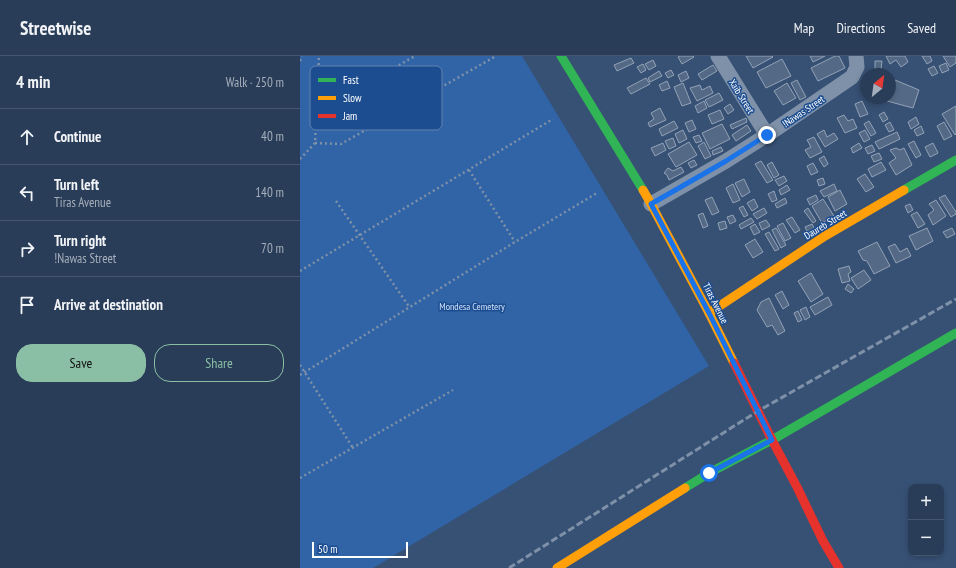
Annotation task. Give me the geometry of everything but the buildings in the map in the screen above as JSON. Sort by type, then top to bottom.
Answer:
[{"type":"street","name":"Tiras Avenue","points":[[561,56],[651,204],[709,313],[823,541],[839,568]]},
{"type":"street","name":"Xaib Street","points":[[718,56],[767,135]]},
{"type":"street","name":"!Nawas Street","points":[[651,204],[726,161],[852,77],[857,67],[856,56]]},
{"type":"street","name":"Daureb Street","points":[[709,313],[825,236],[956,160]]},
{"type":"street","points":[[557,568],[709,473],[772,440],[956,333]]},
{"type":"path","points":[[300,61],[302,56]]},
{"type":"path","points":[[318,56],[318,66]]},
{"type":"path","points":[[397,66],[415,56]]},
{"type":"path","points":[[442,87],[496,56]]},
{"type":"path","points":[[300,271],[553,119]]},
{"type":"path","points":[[300,159],[315,143],[315,130]]},
{"type":"path","points":[[315,143],[341,144],[366,130]]},
{"type":"path","points":[[469,170],[515,242]]},
{"type":"path","points":[[300,375],[598,192]]},
{"type":"path","points":[[336,201],[410,308]]},
{"type":"path","points":[[300,365],[353,448]]},
{"type":"path","points":[[300,478],[453,390]]},
{"type":"green space","name":"Mondesa Cemetery","points":[[300,56],[522,56],[709,366],[373,568],[300,568]]},
{"type":"railway","points":[[509,568],[758,411],[956,299]]},
{"type":"traffic: fast","points":[[561,56],[643,190]]},
{"type":"traffic: fast","points":[[904,190],[956,160]]},
{"type":"traffic: fast","points":[[685,488],[709,473],[772,440],[956,333]]},
{"type":"traffic: slow","points":[[643,190],[734,363]]},
{"type":"traffic: slow","points":[[709,313],[825,236],[904,190]]},
{"type":"traffic: slow","points":[[557,568],[685,488]]},
{"type":"traffic: jam","points":[[734,363],[823,541],[839,568]]},
{"type":"route","points":[[709,473],[772,440],[709,313],[651,204],[726,161],[767,135]]}]
